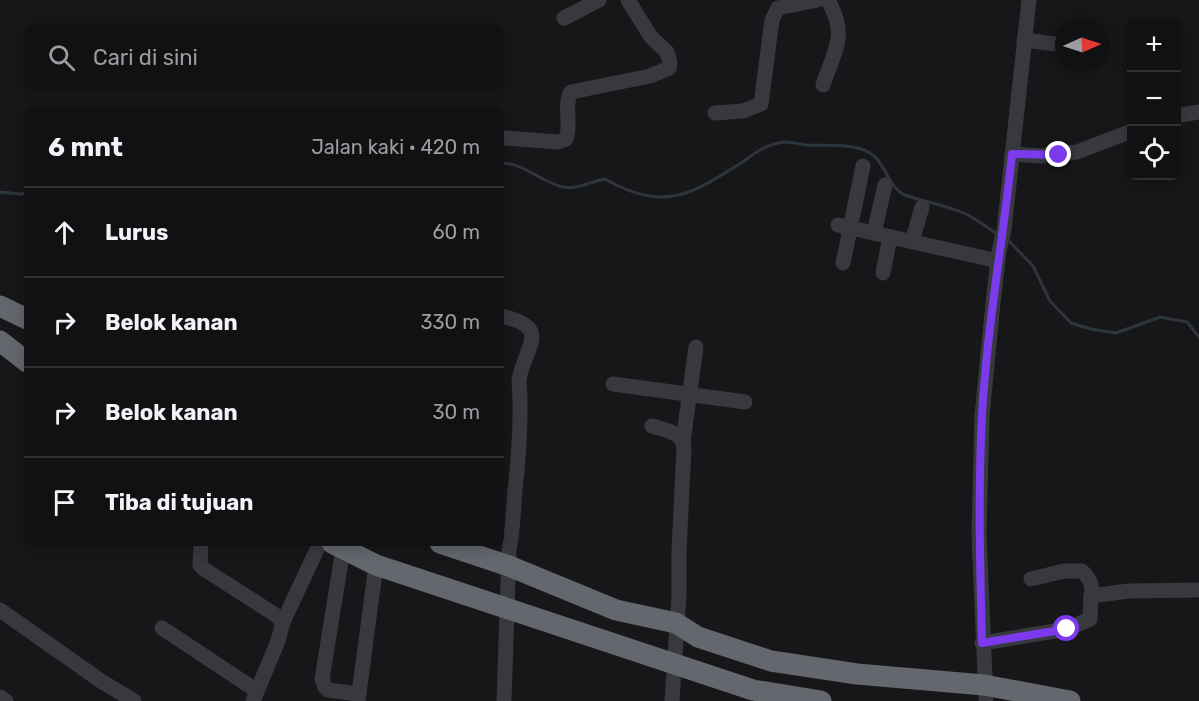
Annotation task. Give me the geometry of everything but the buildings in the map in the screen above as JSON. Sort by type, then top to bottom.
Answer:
[{"type":"highway","points":[[0,306],[24,318]]},
{"type":"highway","points":[[0,341],[24,360]]},
{"type":"highway","points":[[338,546],[376,565],[674,662],[753,696],[821,701]]},
{"type":"highway","points":[[449,546],[509,566],[616,610],[676,623],[698,637],[771,661],[985,693],[1070,701]]},
{"type":"street","points":[[564,18],[599,0]]},
{"type":"street","points":[[504,138],[558,142],[566,138],[568,133],[567,98],[571,92],[650,76],[669,68],[667,52],[651,38],[628,0]]},
{"type":"street","points":[[716,113],[743,111],[761,104],[775,11],[778,8],[818,0]]},
{"type":"street","points":[[824,85],[840,30],[836,14],[828,0]]},
{"type":"street","points":[[985,693],[979,534],[982,416],[998,256],[1004,230],[1029,0]]},
{"type":"street","points":[[1024,40],[1055,44]]},
{"type":"street","points":[[1181,115],[1199,112]]},
{"type":"street","points":[[1012,154],[1040,156],[1077,152],[1127,133]]},
{"type":"street","points":[[843,263],[843,226],[863,166]]},
{"type":"street","points":[[883,273],[882,235],[885,185]]},
{"type":"street","points":[[912,242],[922,207]]},
{"type":"street","points":[[843,226],[912,242],[998,256]]},
{"type":"street","points":[[504,317],[530,328],[533,338],[519,380],[519,453],[514,494],[514,527],[509,551],[504,701]]},
{"type":"street","points":[[672,701],[679,597],[683,442],[696,347]]},
{"type":"street","points":[[613,384],[745,402]]},
{"type":"street","points":[[652,426],[671,431],[683,442]]},
{"type":"street","points":[[201,546],[200,565],[204,569],[283,622]]},
{"type":"street","points":[[162,628],[255,696],[278,641],[283,622],[319,546]]},
{"type":"street","points":[[338,546],[322,679],[324,687],[328,690],[359,697],[376,565]]},
{"type":"street","points":[[982,643],[1075,627],[1090,619],[1093,589],[1089,578],[1082,571],[1064,571],[1031,579]]},
{"type":"street","points":[[1091,596],[1130,591],[1199,590]]},
{"type":"street","points":[[0,610],[101,681],[134,701]]},
{"type":"street","points":[[0,697],[6,701]]},
{"type":"waterway","points":[[504,163],[525,169],[563,187],[579,186],[605,179],[626,189],[662,197],[678,195],[709,183],[758,151],[774,144],[785,142],[851,147],[874,156],[891,182],[905,195],[966,214],[997,234]]},
{"type":"waterway","points":[[0,192],[24,193]]},
{"type":"waterway","points":[[1008,240],[1033,266],[1050,301],[1071,323],[1116,333],[1160,317],[1187,322],[1199,337]]},
{"type":"route","points":[[1059,155],[1012,154],[985,373],[979,534],[982,643],[1067,629]]}]
